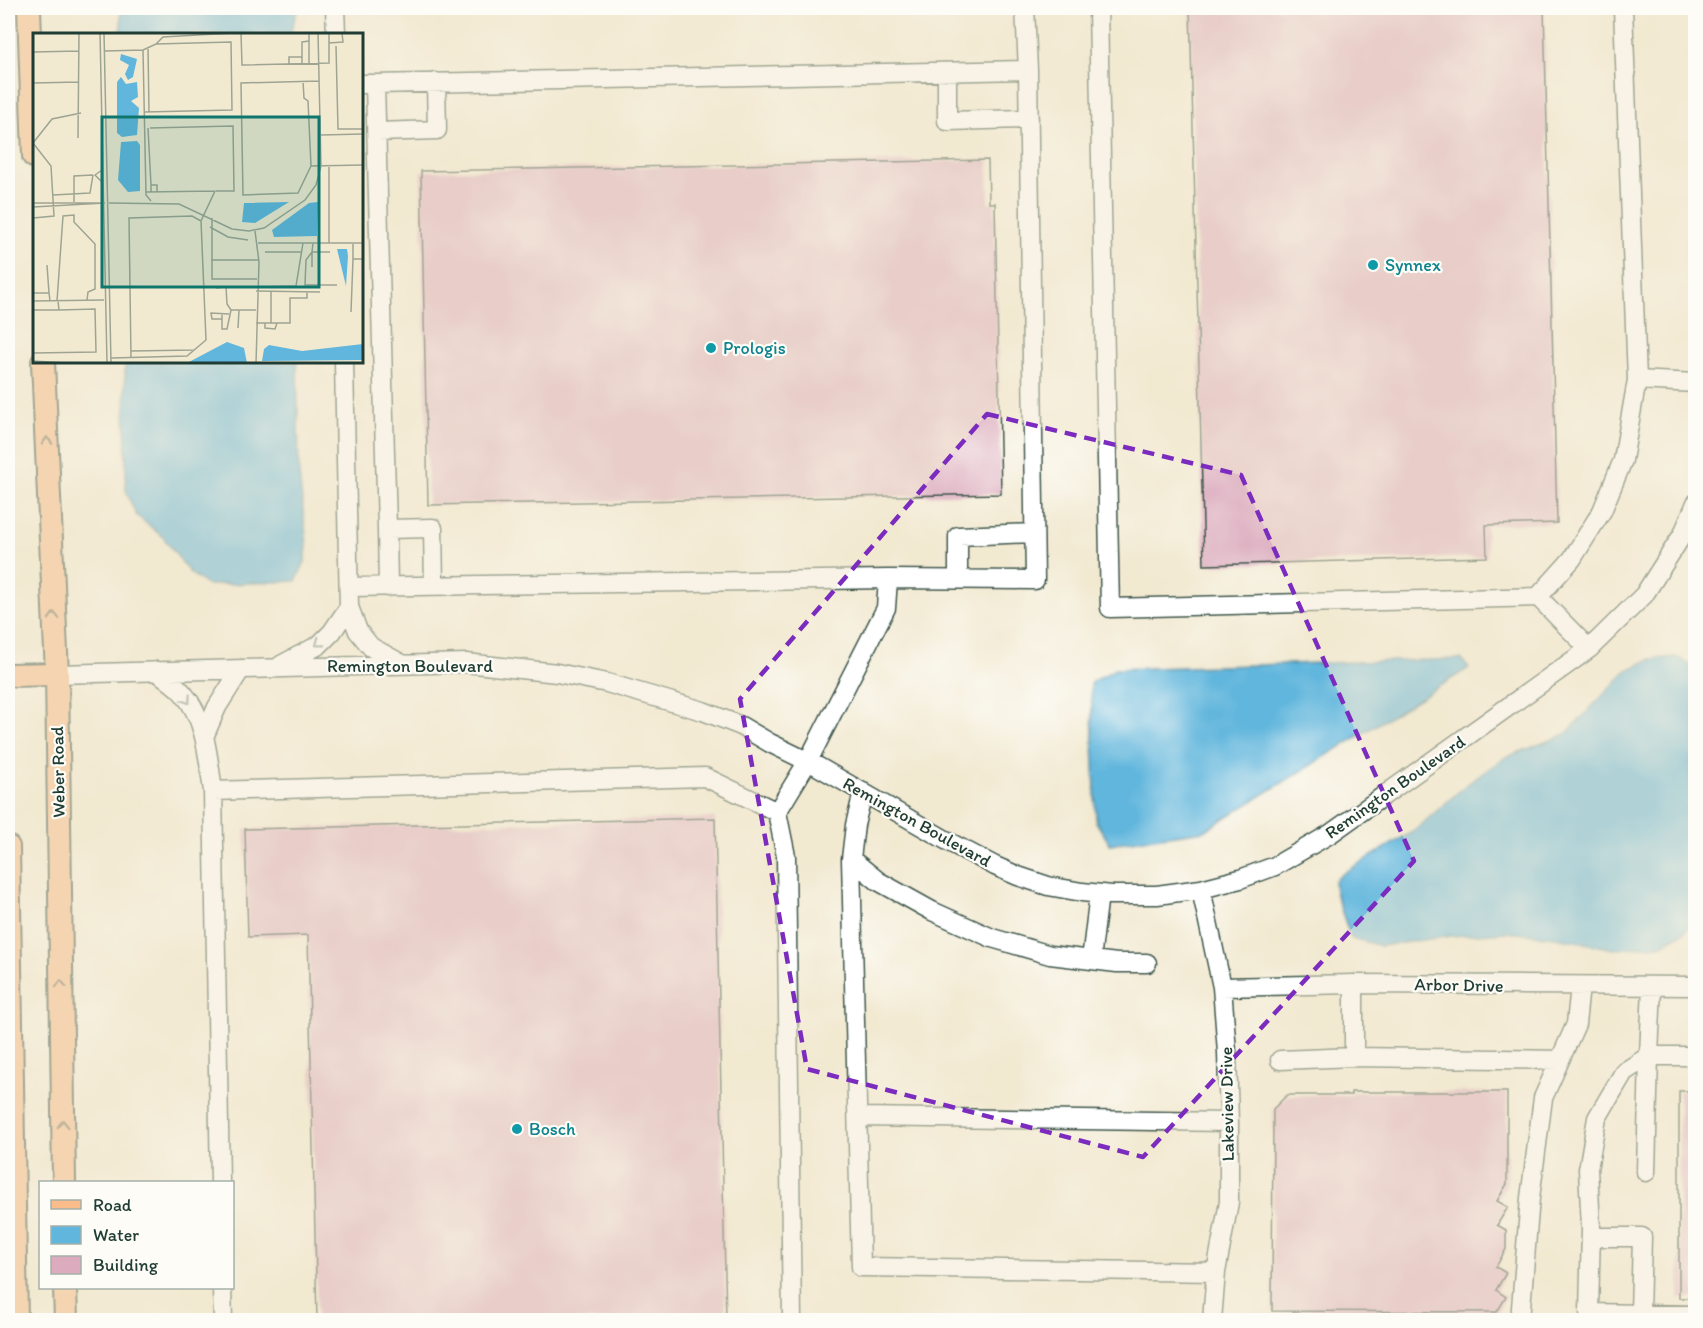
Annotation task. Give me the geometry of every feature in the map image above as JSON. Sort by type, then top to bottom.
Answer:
[{"type":"main road","points":[[29,8],[33,126]]},
{"type":"main road","name":"Weber Road","points":[[43,363],[57,674],[64,1181]]},
{"type":"main road","name":"Remington Boulevard","points":[[8,675],[57,674]]},
{"type":"main road","points":[[8,847],[16,1320]]},
{"type":"main road","points":[[65,1289],[66,1320]]},
{"type":"street","points":[[336,8],[336,33]]},
{"type":"street","points":[[349,587],[888,579],[1035,580],[1029,119],[1025,8]]},
{"type":"street","points":[[1098,8],[1110,608],[1538,597],[1572,560],[1602,511],[1623,460],[1637,380],[1623,8]]},
{"type":"street","points":[[388,587],[377,132],[368,84],[1028,70]]},
{"type":"street","points":[[947,73],[947,121],[1029,119]]},
{"type":"street","points":[[377,132],[437,130],[436,82]]},
{"type":"street","points":[[344,363],[349,607],[358,631],[371,647],[402,664]]},
{"type":"street","points":[[1637,380],[1695,383]]},
{"type":"street","name":"Remington Boulevard","points":[[57,674],[402,664],[478,664],[557,673],[607,683],[703,711],[741,726],[995,866],[1048,886],[1099,894],[1157,895],[1201,889],[1240,879],[1275,866],[1330,834],[1589,649],[1644,595],[1683,534],[1695,503]]},
{"type":"street","points":[[387,529],[433,528],[434,586]]},
{"type":"street","points":[[958,579],[958,536],[1034,533]]},
{"type":"street","points":[[792,1320],[786,856],[777,812],[808,761],[886,608],[888,579]]},
{"type":"street","points":[[1538,597],[1589,649]]},
{"type":"street","points":[[277,667],[320,645],[349,607]]},
{"type":"street","points":[[204,737],[217,707],[241,669]]},
{"type":"street","points":[[157,671],[183,693],[197,715],[204,737],[213,791],[220,1181]]},
{"type":"street","points":[[213,791],[705,777],[777,812]]},
{"type":"street","points":[[863,792],[855,825],[851,859],[861,1267],[1216,1272]]},
{"type":"street","points":[[851,859],[878,881],[932,911],[992,938],[1050,955],[1117,963],[1147,963]]},
{"type":"street","name":"Lakeview Drive","points":[[1201,889],[1222,987],[1229,1122],[1229,1202],[1216,1272],[1212,1320]]},
{"type":"street","points":[[1091,960],[1099,894]]},
{"type":"street","points":[[1354,984],[1354,1058]]},
{"type":"street","name":"Arbor Drive","points":[[1222,987],[1354,984],[1695,986]]},
{"type":"street","points":[[1520,1320],[1530,1198],[1543,1098],[1576,1024],[1580,987]]},
{"type":"street","points":[[1646,1172],[1652,987]]},
{"type":"street","points":[[1695,1056],[1649,1056],[1624,1072],[1597,1118],[1588,1169],[1591,1237],[1589,1313],[1695,1315]]},
{"type":"street","points":[[1280,1060],[1354,1058],[1560,1060]]},
{"type":"street","points":[[858,1117],[1229,1122]]},
{"type":"street","points":[[1591,1237],[1642,1237],[1640,1314]]},
{"type":"street","points":[[222,1289],[223,1320]]},
{"type":"highlighted area","points":[[987,414],[1241,475],[1414,861],[1143,1157],[807,1069],[740,699]]},
{"type":"water","points":[[121,8],[296,8],[297,11],[290,33],[121,33]]},
{"type":"water","points":[[125,363],[297,363],[299,474],[307,546],[305,562],[296,581],[207,585],[190,573],[163,537],[136,515],[126,491]]},
{"type":"water","points":[[1676,657],[1696,667],[1695,743],[1690,768],[1696,823],[1696,910],[1695,917],[1685,932],[1661,945],[1613,949],[1556,937],[1506,932],[1451,936],[1381,946],[1351,938],[1336,895],[1334,881],[1345,872],[1414,831],[1466,785],[1504,758],[1566,734],[1627,670],[1651,659]]},
{"type":"water","points":[[1461,659],[1469,668],[1204,831],[1110,844],[1096,822],[1091,683],[1115,669]]},
{"type":"building","name":"Synnex","points":[[1190,8],[1544,8],[1557,523],[1486,525],[1487,557],[1204,565]]},
{"type":"building","name":"Prologis","points":[[988,160],[989,203],[995,203],[1001,494],[428,505],[421,171]]},
{"type":"building","name":"Bosch","points":[[715,818],[726,1320],[317,1320],[308,935],[248,937],[245,829]]},
{"type":"building","points":[[1679,1091],[1695,1091],[1695,1298],[1679,1298]]},
{"type":"building","points":[[1351,1092],[1507,1092],[1507,1184],[1497,1201],[1508,1207],[1497,1225],[1506,1230],[1506,1249],[1496,1267],[1506,1273],[1496,1290],[1506,1297],[1497,1312],[1272,1311],[1273,1109],[1287,1095],[1351,1095]]},
{"type":"place","name":"Synnex","points":[[1373,265]]},
{"type":"place","name":"Prologis","points":[[711,348]]},
{"type":"place","name":"Bosch","points":[[517,1129]]}]
